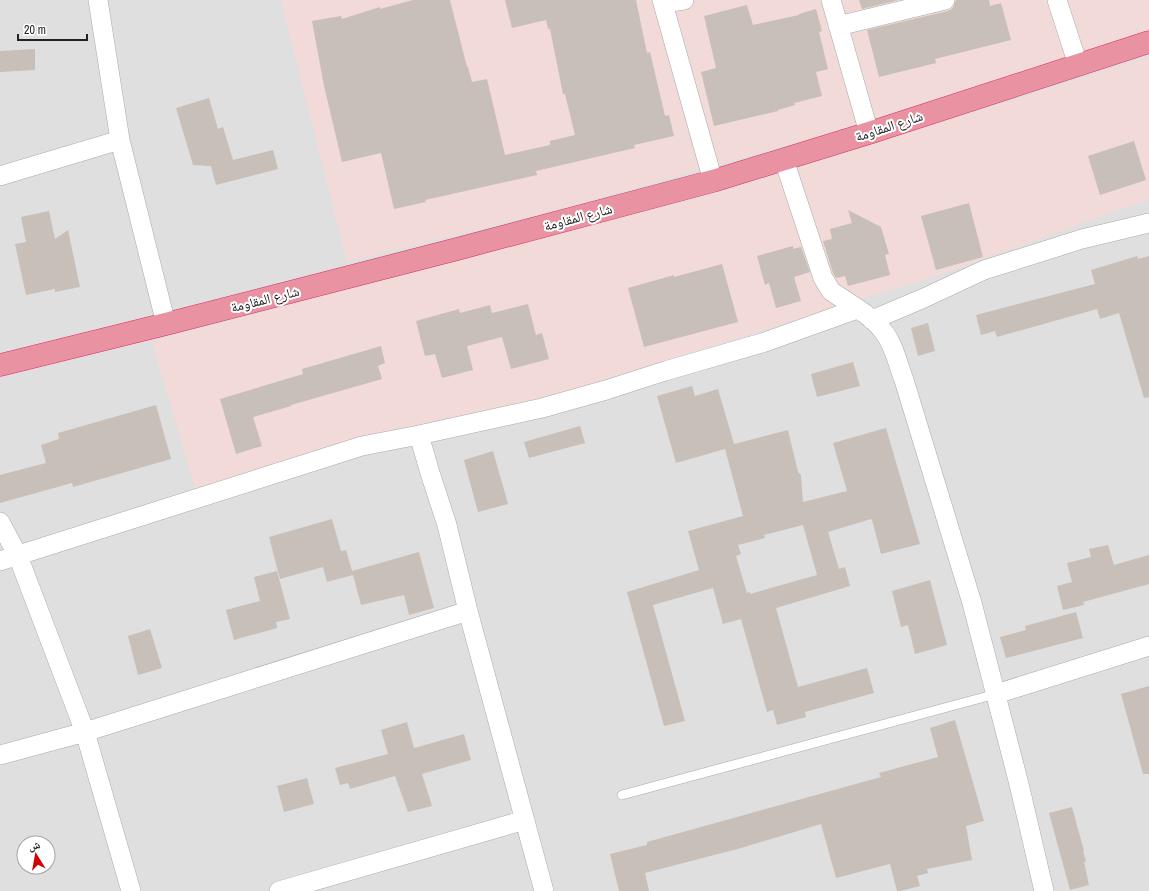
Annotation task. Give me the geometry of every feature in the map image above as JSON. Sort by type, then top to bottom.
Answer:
[{"type":"highway","name":"شارع المقاومة","points":[[0,365],[461,248],[713,181],[869,133],[1149,42]]},
{"type":"street","points":[[98,0],[120,140],[166,324]]},
{"type":"street","points":[[684,0],[663,2],[713,181]]},
{"type":"street","points":[[831,0],[869,133]]},
{"type":"street","points":[[838,26],[945,0]]},
{"type":"street","points":[[1057,0],[1078,65]]},
{"type":"street","points":[[0,176],[120,140]]},
{"type":"street","points":[[784,160],[823,278],[831,291],[865,315],[884,332],[891,345],[904,380],[972,603],[1019,784],[1044,891]]},
{"type":"street","points":[[9,558],[362,446],[542,408],[762,343],[865,315],[984,270],[1082,239],[1149,223]]},
{"type":"street","points":[[419,435],[446,525],[544,891]]},
{"type":"street","points":[[0,522],[9,558],[85,732],[131,891]]},
{"type":"street","points":[[0,755],[85,732],[468,611]]},
{"type":"street","points":[[996,694],[1149,646]]},
{"type":"street","points":[[279,891],[525,820]]},
{"type":"lane","points":[[622,795],[996,694]]},
{"type":"shaded area","points":[[0,0],[1149,0],[1149,891],[0,891]]},
{"type":"shaded area","points":[[281,0],[1149,0],[1149,31],[874,121],[567,207],[347,262]]},
{"type":"shaded area","points":[[1149,57],[1149,199],[939,275],[369,454],[200,505],[152,341],[710,195]]},
{"type":"building","points":[[413,0],[450,0],[472,82],[487,79],[505,155],[550,145],[550,141],[575,135],[565,94],[563,94],[550,29],[548,29],[546,20],[512,28],[505,0],[636,0],[647,53],[650,52],[665,116],[669,115],[674,136],[634,145],[635,148],[536,171],[537,175],[425,200],[426,202],[394,209],[381,153],[342,162],[324,86],[312,21],[341,16],[342,19],[380,7],[380,9]]},
{"type":"building","points":[[859,0],[898,0],[862,9]]},
{"type":"building","points":[[956,0],[989,0],[990,6],[1001,3],[1011,40],[935,59],[936,63],[879,77],[867,30],[948,11],[953,8]]},
{"type":"building","points":[[747,5],[753,25],[799,15],[816,9],[822,31],[819,32],[828,69],[816,72],[822,96],[794,103],[795,105],[778,111],[714,126],[701,72],[716,68],[704,16]]},
{"type":"building","points":[[35,49],[35,70],[0,72],[0,51]]},
{"type":"building","points":[[209,98],[218,129],[223,127],[233,160],[273,150],[278,169],[216,185],[211,166],[193,165],[176,108]]},
{"type":"building","points":[[1134,141],[1146,180],[1100,195],[1088,156]]},
{"type":"building","points":[[969,203],[983,257],[936,270],[921,216]]},
{"type":"building","points":[[848,210],[881,227],[889,254],[885,255],[890,275],[848,286],[845,276],[836,278],[823,241],[832,239],[830,229],[852,223]]},
{"type":"building","points":[[49,211],[55,239],[68,230],[80,287],[55,292],[55,289],[26,295],[15,244],[26,242],[21,217]]},
{"type":"building","points":[[793,246],[793,249],[801,247],[810,272],[794,277],[801,301],[776,308],[769,283],[765,285],[757,256]]},
{"type":"building","points":[[1137,256],[1138,259],[1149,256],[1149,397],[1144,398],[1119,313],[1100,319],[1097,309],[997,337],[995,331],[981,335],[976,315],[1095,284],[1091,270]]},
{"type":"building","points":[[722,264],[738,322],[644,347],[628,288],[674,275],[674,277]]},
{"type":"building","points":[[528,304],[536,335],[542,333],[549,359],[511,369],[502,337],[467,346],[473,370],[442,378],[435,354],[425,356],[416,321],[459,309],[460,313],[490,305],[492,313]]},
{"type":"building","points":[[928,323],[935,351],[918,356],[911,328]]},
{"type":"building","points":[[381,346],[385,363],[378,366],[382,379],[253,417],[262,446],[236,454],[220,399],[303,374],[302,369]]},
{"type":"building","points":[[853,362],[860,386],[817,397],[811,374]]},
{"type":"building","points":[[692,386],[695,396],[718,389],[734,444],[788,430],[798,472],[801,475],[803,502],[847,491],[833,443],[886,428],[920,544],[881,554],[871,519],[828,532],[839,569],[845,567],[850,586],[776,608],[798,687],[867,668],[874,693],[805,712],[806,717],[777,725],[773,710],[767,712],[741,619],[723,624],[713,588],[653,605],[685,721],[664,726],[627,592],[699,570],[688,531],[743,516],[725,449],[676,463],[657,396]],"holes":[[[803,525],[817,575],[750,594],[750,592],[747,593],[736,556],[741,554],[738,545],[765,538],[764,535]]]},
{"type":"building","points":[[156,405],[171,459],[73,487],[72,483],[0,503],[0,475],[46,463],[41,445],[59,439],[58,433]]},
{"type":"building","points":[[580,426],[585,443],[529,458],[524,442]]},
{"type":"building","points":[[493,451],[508,504],[478,512],[464,460]]},
{"type":"building","points":[[332,519],[341,551],[346,550],[352,571],[419,552],[434,608],[409,615],[404,595],[361,605],[353,575],[327,582],[323,567],[280,579],[269,537]]},
{"type":"building","points":[[1108,545],[1114,565],[1149,555],[1149,584],[1083,602],[1084,605],[1063,610],[1057,586],[1072,582],[1067,563],[1091,557],[1089,549]]},
{"type":"building","points":[[277,571],[290,619],[276,622],[277,628],[234,640],[226,610],[260,601],[254,577]]},
{"type":"building","points":[[930,580],[947,645],[915,654],[908,625],[901,627],[892,591]]},
{"type":"building","points":[[1076,612],[1083,638],[1006,658],[1000,637],[1026,630],[1025,626]]},
{"type":"building","points":[[150,629],[162,668],[138,675],[128,636]]},
{"type":"building","points":[[1149,686],[1149,774],[1143,774],[1121,694]]},
{"type":"building","points":[[955,720],[984,821],[966,826],[972,860],[927,869],[928,873],[917,876],[920,886],[900,891],[897,891],[890,864],[836,878],[821,824],[741,848],[645,873],[649,891],[619,891],[610,854],[647,845],[647,842],[881,777],[879,773],[938,757],[930,728]]},
{"type":"building","points":[[407,722],[414,748],[464,734],[471,760],[422,774],[432,806],[408,812],[395,776],[350,789],[348,783],[340,785],[335,768],[388,754],[381,730]]},
{"type":"building","points":[[307,778],[314,804],[284,812],[277,786]]},
{"type":"building","points":[[1072,807],[1084,851],[1086,861],[1084,862],[1089,885],[1070,890],[1049,813]]}]
